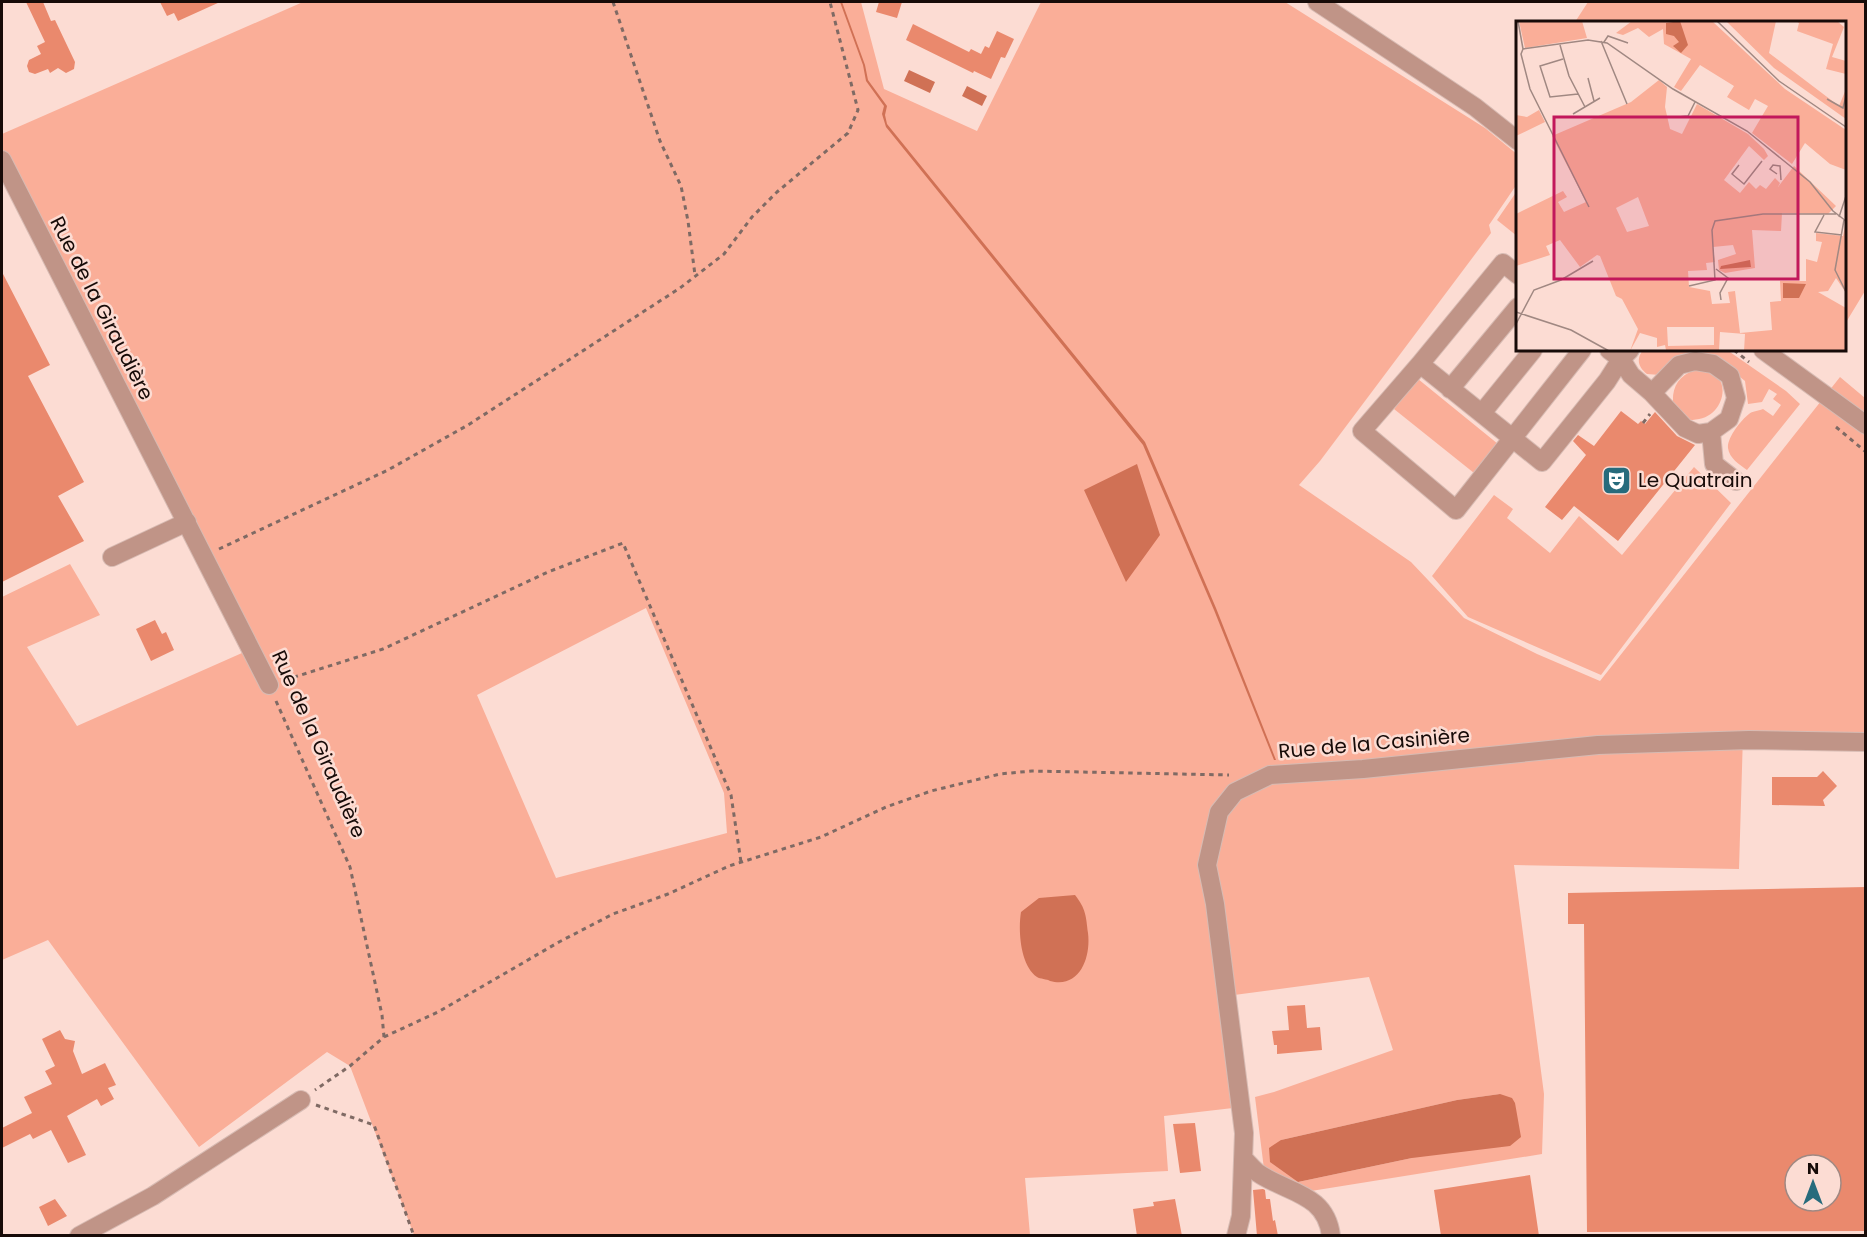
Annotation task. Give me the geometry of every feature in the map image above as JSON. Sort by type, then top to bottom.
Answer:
[{"type":"street","points":[[1317,2],[1475,107],[1516,139]]},
{"type":"street","name":"Rue de la Giraudière","points":[[2,160],[269,685]]},
{"type":"street","points":[[1516,273],[1503,263],[1362,431],[1456,510],[1581,351]]},
{"type":"street","points":[[1450,388],[1516,309]]},
{"type":"street","points":[[1482,413],[1532,351]]},
{"type":"street","points":[[1764,351],[1866,424]]},
{"type":"street","points":[[1420,364],[1542,462],[1607,381],[1620,353]]},
{"type":"street","points":[[1620,353],[1631,375],[1652,393],[1685,428],[1698,434],[1711,432],[1729,419],[1736,398],[1730,376],[1713,364],[1695,361],[1679,365],[1652,393]]},
{"type":"street","points":[[1837,405],[1866,434]]},
{"type":"street","points":[[1711,432],[1714,464],[1736,481]]},
{"type":"street","points":[[112,557],[187,522]]},
{"type":"street","name":"Rue de la Casinière","points":[[1236,1236],[1242,1216],[1244,1133],[1215,903],[1207,865],[1219,812],[1235,792],[1270,775],[1363,769],[1587,746],[1749,740],[1866,742]]},
{"type":"street","points":[[79,1236],[153,1196],[305,1101]]},
{"type":"street","points":[[1244,1159],[1258,1173],[1304,1195],[1324,1212],[1331,1236]]},
{"type":"path","points":[[613,2],[660,141],[681,186],[695,275]]},
{"type":"path","points":[[205,558],[229,544],[388,470],[468,425],[680,288],[724,254],[752,217],[777,192],[849,133],[858,111],[830,2]]},
{"type":"path","points":[[269,685],[383,649],[548,572],[623,543],[731,795],[741,862]]},
{"type":"path","name":"Rue de la Giraudière","points":[[269,685],[350,867],[375,978],[384,1037]]},
{"type":"path","points":[[305,1101],[384,1037],[438,1012],[559,942],[613,914],[668,894],[741,862],[821,837],[886,807],[931,791],[1000,774],[1032,771],[1237,775]]},
{"type":"path","points":[[305,1101],[374,1125],[414,1236]]},
{"type":"shaded area","points":[[303,2],[861,2],[884,89],[977,131],[1041,2],[1285,2],[1485,128],[1516,153],[1516,185],[1489,225],[1491,233],[1320,461],[1299,485],[1411,562],[1464,618],[1537,654],[1600,681],[1840,377],[1865,398],[1865,736],[1743,735],[1739,869],[1514,865],[1544,1094],[1542,1154],[1311,1191],[1264,1169],[1255,1097],[1393,1050],[1369,977],[1219,997],[1233,1108],[1164,1116],[1168,1171],[1025,1178],[1030,1235],[414,1235],[350,1066],[327,1052],[199,1147],[48,940],[2,960],[2,597],[70,564],[100,615],[27,647],[77,726],[242,653],[2,179],[2,134]],"holes":[[[646,608],[724,793],[727,833],[556,878],[477,695]],[[1500,1094],[1412,1158],[1298,1182],[1281,1140],[1457,1100]]]},
{"type":"shaded area","points":[[840,2],[842,2],[865,65],[868,80],[887,106],[885,115],[887,124],[1145,442],[1216,608],[1276,760],[1274,760],[1214,610],[1143,445],[886,127],[882,114],[884,106],[866,81],[863,65]]},
{"type":"shaded area","points":[[1588,2],[1865,2],[1865,291],[1846,322],[1846,21],[1576,21]]},
{"type":"shaded area","points":[[909,70],[935,82],[930,93],[904,81]]},
{"type":"shaded area","points":[[967,86],[987,96],[982,106],[962,96]]},
{"type":"shaded area","points":[[1516,192],[1516,235],[1497,220]]},
{"type":"shaded area","points":[[1642,351],[1728,351],[1786,391],[1800,404],[1747,470],[1730,455],[1728,444],[1732,434],[1750,413],[1763,409],[1773,416],[1781,405],[1773,399],[1777,394],[1769,389],[1762,402],[1748,404],[1745,381],[1713,355],[1660,375],[1647,374],[1639,363]]},
{"type":"shaded area","points":[[1695,370],[1707,370],[1717,376],[1723,392],[1715,410],[1708,416],[1697,420],[1684,419],[1673,404],[1675,387],[1684,375]]},
{"type":"shaded area","points":[[1418,379],[1498,444],[1474,473],[1394,409]]},
{"type":"shaded area","points":[[1137,464],[1160,535],[1126,582],[1084,490]]},
{"type":"shaded area","points":[[1694,467],[1731,503],[1601,675],[1468,617],[1432,576],[1494,495],[1513,509],[1507,518],[1550,553],[1579,516],[1622,555]]},
{"type":"shaded area","points":[[1075,895],[1087,922],[1088,952],[1085,961],[1076,976],[1069,980],[1060,982],[1038,978],[1031,972],[1024,956],[1020,937],[1021,912],[1039,898]]},
{"type":"shaded area","points":[[1500,1094],[1512,1098],[1515,1103],[1521,1137],[1510,1146],[1412,1158],[1298,1182],[1270,1162],[1269,1148],[1281,1140],[1457,1100]]},
{"type":"building","points":[[26,2],[43,2],[51,21],[55,20],[75,62],[74,69],[66,73],[58,68],[50,73],[48,69],[35,74],[29,72],[27,66],[29,60],[41,54],[37,46],[45,42]]},
{"type":"building","points":[[160,2],[220,2],[178,21],[174,13],[167,16]]},
{"type":"building","points":[[879,2],[902,2],[897,18],[876,12]]},
{"type":"building","points":[[913,24],[969,52],[971,49],[981,54],[985,46],[989,48],[997,31],[1014,39],[1005,58],[1001,57],[991,79],[974,71],[973,73],[906,40]]},
{"type":"building","points":[[2,272],[50,365],[28,376],[84,482],[58,496],[84,541],[2,582]]},
{"type":"building","name":"Le Quatrain","points":[[1621,411],[1638,424],[1641,421],[1645,424],[1655,412],[1677,436],[1695,445],[1618,541],[1574,506],[1562,520],[1545,507],[1586,455],[1573,441],[1578,435],[1594,446]]},
{"type":"building","points":[[155,620],[162,634],[166,632],[174,650],[151,661],[136,629]]},
{"type":"building","points":[[1823,771],[1837,786],[1823,800],[1825,806],[1772,805],[1772,777],[1817,777]]},
{"type":"building","points":[[1866,887],[1866,1231],[1587,1232],[1584,924],[1568,924],[1568,893]]},
{"type":"building","points":[[1305,1005],[1307,1028],[1320,1027],[1322,1050],[1277,1054],[1277,1045],[1274,1045],[1272,1031],[1289,1030],[1287,1006]]},
{"type":"building","points":[[60,1030],[65,1039],[75,1041],[73,1051],[82,1074],[105,1063],[116,1085],[108,1088],[114,1099],[101,1106],[97,1099],[67,1116],[86,1155],[68,1163],[51,1130],[33,1139],[30,1134],[2,1148],[2,1128],[32,1113],[24,1097],[52,1084],[45,1071],[55,1066],[42,1039]]},
{"type":"building","points":[[1195,1123],[1201,1171],[1180,1173],[1173,1124]]},
{"type":"building","points":[[1530,1175],[1539,1236],[1441,1236],[1434,1190]]},
{"type":"building","points":[[1263,1189],[1266,1199],[1270,1199],[1278,1236],[1257,1236],[1253,1190]]},
{"type":"building","points":[[55,1199],[67,1216],[48,1226],[39,1207]]},
{"type":"building","points":[[1175,1199],[1182,1236],[1137,1236],[1133,1209],[1154,1206],[1153,1202]]},
{"type":"place","name":"Le Quatrain","points":[[1617,480]]}]
